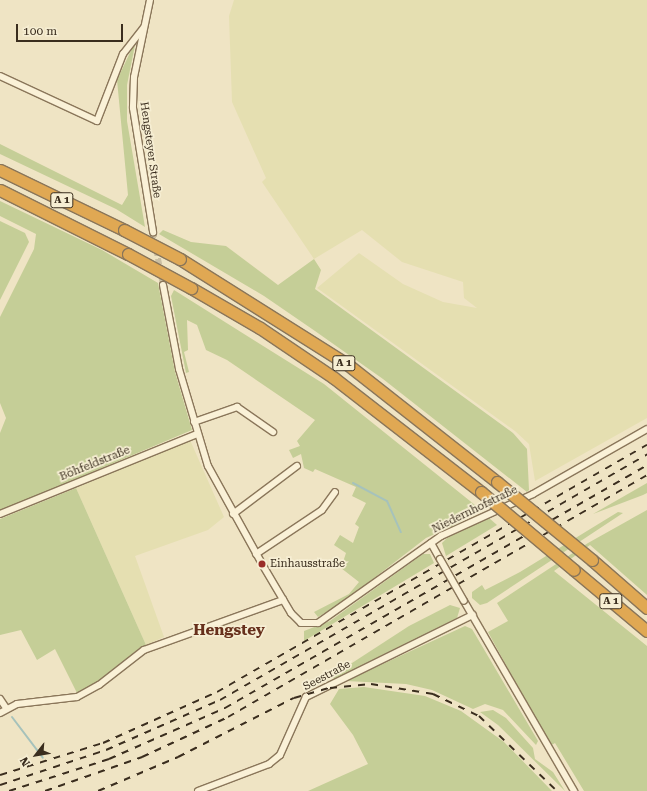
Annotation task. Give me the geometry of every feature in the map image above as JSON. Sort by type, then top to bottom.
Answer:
[{"type":"highway","name":"A 1","points":[[0,170],[180,259],[347,364],[497,482],[592,560],[647,608]]},
{"type":"highway","name":"A 1","points":[[0,190],[128,254],[191,288],[260,328],[334,378],[481,492],[647,632]]},
{"type":"street","name":"Hengsteyer Straße","points":[[150,0],[143,28],[132,108],[153,232]]},
{"type":"street","points":[[0,76],[97,121],[123,54],[143,28]]},
{"type":"street","points":[[3,707],[77,697],[99,686],[144,650],[283,600],[214,481],[197,434],[179,369],[163,285]]},
{"type":"street","points":[[194,422],[237,407],[273,432]]},
{"type":"street","name":"Niedernhofstraße","points":[[283,600],[301,623],[318,623],[431,543],[533,494],[647,429]]},
{"type":"street","name":"Böhfeldstraße","points":[[0,514],[197,434]]},
{"type":"street","points":[[233,514],[297,466]]},
{"type":"street","points":[[256,554],[322,510],[335,492]]},
{"type":"street","points":[[431,543],[574,791]]},
{"type":"street","name":"Seestraße","points":[[198,791],[269,764],[280,755],[306,697],[473,614]]},
{"type":"street","points":[[0,699],[3,707],[0,713]]},
{"type":"shaded area","points":[[234,0],[647,0],[647,418],[535,481],[529,444],[515,431],[317,288],[359,253],[403,284],[443,302],[477,308],[464,298],[463,282],[402,262],[362,230],[314,259],[262,182],[266,178],[232,102],[229,16]]},
{"type":"shaded area","points":[[190,440],[224,517],[208,530],[135,556],[164,637],[146,645],[76,488]]},
{"type":"green space","points":[[136,40],[127,85],[127,121],[145,227],[116,209],[0,154],[0,144],[122,205],[128,195],[117,80]]},
{"type":"green space","points":[[0,201],[102,250],[158,283],[175,372],[192,430],[0,511],[0,433],[6,418],[0,403],[0,317],[34,249],[36,234],[0,216]]},
{"type":"green space","points":[[0,221],[25,233],[29,242],[0,300]]},
{"type":"green space","points":[[163,230],[191,242],[226,246],[278,285],[314,259],[321,270],[315,289],[513,433],[527,449],[529,490],[527,492],[383,379],[264,296],[159,234]]},
{"type":"green space","points":[[174,290],[324,384],[480,509],[457,524],[426,538],[343,602],[318,617],[314,612],[349,594],[359,582],[341,568],[346,553],[334,545],[340,535],[353,543],[359,527],[355,524],[366,503],[352,496],[356,487],[315,469],[313,472],[304,468],[301,454],[293,458],[289,450],[300,446],[297,441],[315,420],[227,360],[206,350],[197,325],[187,320],[188,350],[184,352],[189,372],[186,373],[171,296]]},
{"type":"green space","points":[[647,483],[647,493],[593,514]]},
{"type":"green space","points":[[76,488],[146,645],[98,682],[77,693],[55,649],[37,660],[21,630],[0,635],[0,519]]},
{"type":"green space","points":[[647,510],[647,595],[590,545],[554,571],[647,646],[647,791],[584,791],[555,743],[550,746],[488,632],[508,621],[497,603],[588,543]]},
{"type":"green space","points":[[618,512],[623,513],[487,603],[480,605],[472,598],[472,592],[482,585],[485,590],[520,572]]},
{"type":"green space","points":[[489,518],[497,525],[446,556],[442,543],[447,538]]},
{"type":"green space","points":[[423,554],[430,554],[434,563],[304,641],[304,631],[330,621]]},
{"type":"green space","points":[[450,605],[460,608],[457,618],[334,679],[332,676],[409,626]]},
{"type":"green space","points":[[465,626],[472,629],[538,741],[536,745],[503,710],[485,704],[473,709],[432,690],[406,684],[346,681]]},
{"type":"green space","points":[[364,687],[425,696],[461,711],[504,742],[552,791],[308,791],[368,764],[353,735],[330,704],[339,689]]},
{"type":"green space","points":[[493,710],[506,718],[533,748],[535,759],[553,772],[565,791],[498,725],[480,712]]},
{"type":"waterway","points":[[353,483],[387,501],[401,532]]},
{"type":"waterway","points":[[12,717],[43,758]]},
{"type":"tunnel","points":[[153,232],[163,285]]},
{"type":"railway","points":[[0,775],[103,743],[217,692],[647,445]]},
{"type":"railway","points":[[0,785],[106,750],[220,700],[647,454]]},
{"type":"railway","points":[[9,791],[109,759],[225,708],[647,465]]},
{"type":"railway","points":[[45,791],[142,757],[228,717],[647,475]]},
{"type":"railway","points":[[98,791],[178,757],[294,698],[330,688],[371,684],[433,694],[479,716],[557,791]]},
{"type":"place","name":"Einhausstraße","points":[[262,564]]},
{"type":"district","name":"Hengstey","points":[[229,631]]}]
